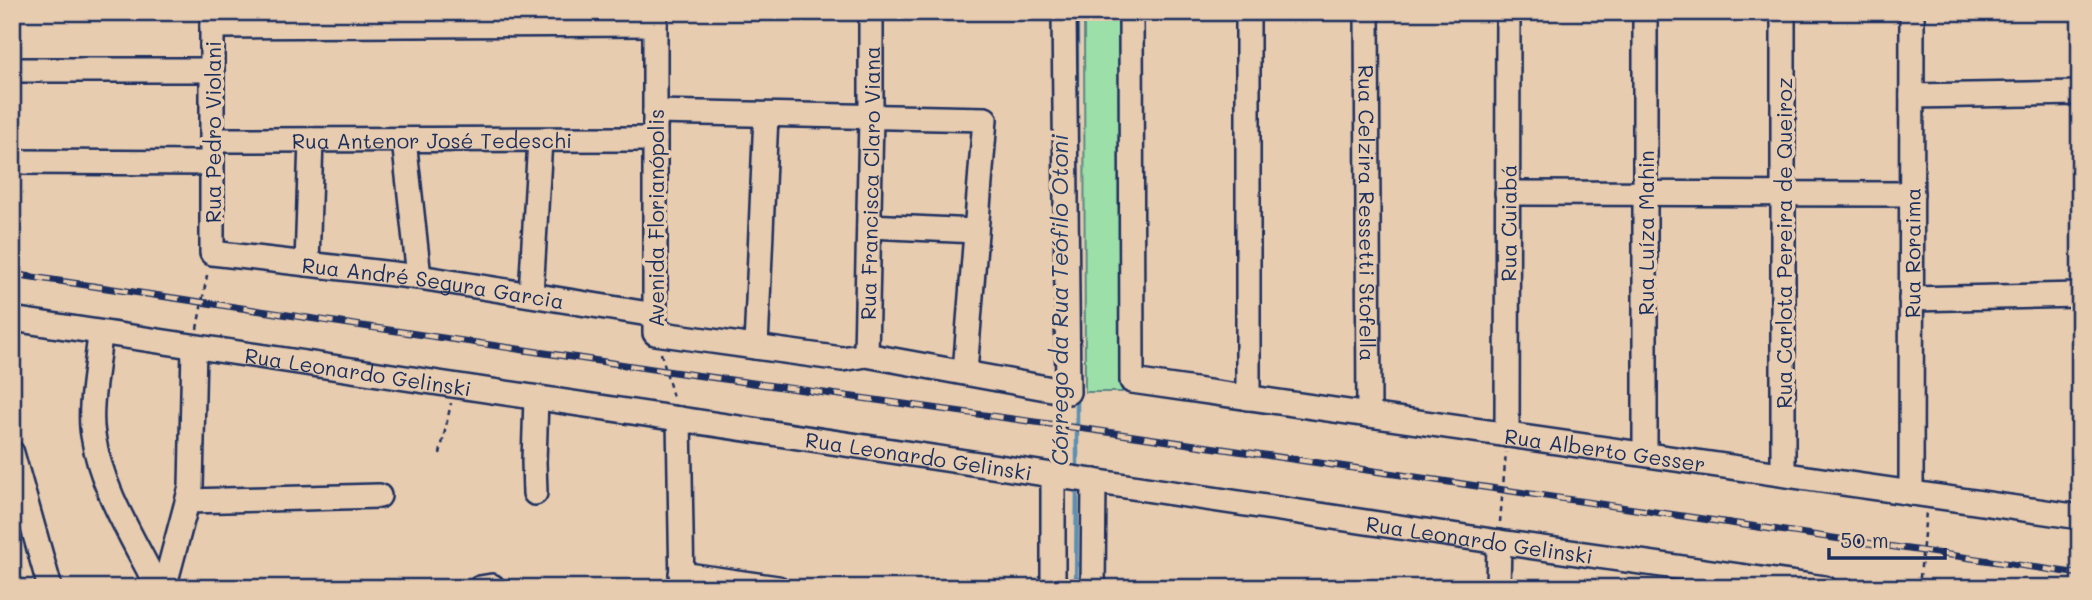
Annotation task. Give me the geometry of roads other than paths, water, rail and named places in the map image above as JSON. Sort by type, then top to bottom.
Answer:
[{"type":"street","name":"Rua Francisca Claro Viana","points":[[866,355],[871,12]]},
{"type":"street","name":"Rua André Segura Garcia","points":[[212,253],[419,277],[530,294],[756,347],[842,359],[866,355],[1068,392],[1065,12]]},
{"type":"street","name":"Rua Alberto Gesser","points":[[1131,12],[1132,381],[2080,517]]},
{"type":"street","points":[[1248,12],[1248,398]]},
{"type":"street","name":"Rua Celzira Ressetti Stofella","points":[[1367,12],[1369,415]]},
{"type":"street","name":"Rua Cuiabá","points":[[1507,435],[1508,12]]},
{"type":"street","name":"Rua Luíza Mahin","points":[[1645,12],[1645,454]]},
{"type":"street","name":"Rua Carlota Pereira de Queiroz","points":[[1783,12],[1783,474]]},
{"type":"street","name":"Rua Roraima","points":[[1912,12],[1911,299],[1919,494]]},
{"type":"street","points":[[212,19],[655,18]]},
{"type":"street","name":"Avenida Florianópolis","points":[[655,18],[655,324]]},
{"type":"street","name":"Rua Pedro Violani","points":[[212,19],[212,253]]},
{"type":"street","points":[[17,70],[212,70]]},
{"type":"street","points":[[1912,96],[2080,93]]},
{"type":"street","points":[[655,112],[985,119],[965,372]]},
{"type":"street","points":[[756,347],[766,114]]},
{"type":"street","points":[[530,294],[540,139]]},
{"type":"street","name":"Rua Antenor José Tedeschi","points":[[212,140],[655,139]]},
{"type":"street","points":[[307,264],[311,140]]},
{"type":"street","points":[[404,140],[419,277]]},
{"type":"street","points":[[15,162],[212,163]]},
{"type":"street","points":[[1507,193],[1912,194]]},
{"type":"street","points":[[869,226],[976,231]]},
{"type":"street","points":[[1911,299],[2080,295]]},
{"type":"street","name":"Rua Leonardo Gelinski","points":[[12,319],[1499,542],[1825,588]]},
{"type":"street","points":[[100,332],[92,420],[95,444],[110,490],[158,588]]},
{"type":"street","points":[[164,588],[188,501],[192,473],[194,346]]},
{"type":"street","points":[[535,493],[536,398]]},
{"type":"street","points":[[679,419],[682,581],[778,588]]},
{"type":"street","points":[[12,453],[19,504],[50,588]]},
{"type":"street","points":[[1053,588],[1057,475]]},
{"type":"street","points":[[1089,480],[1093,588]]},
{"type":"street","points":[[188,501],[379,496]]},
{"type":"street","points":[[1498,588],[1499,542]]},
{"type":"waterway","name":"Córrego da Rua Teófilo Otoni","points":[[1077,12],[1077,214]]},
{"type":"waterway","name":"Córrego da Rua Teófilo Otoni","points":[[1077,395],[1077,470]]},
{"type":"waterway","name":"Córrego da Rua Teófilo Otoni","points":[[1076,588],[1077,486]]},
{"type":"railway","points":[[12,274],[666,371],[1093,430],[2080,574]]}]
